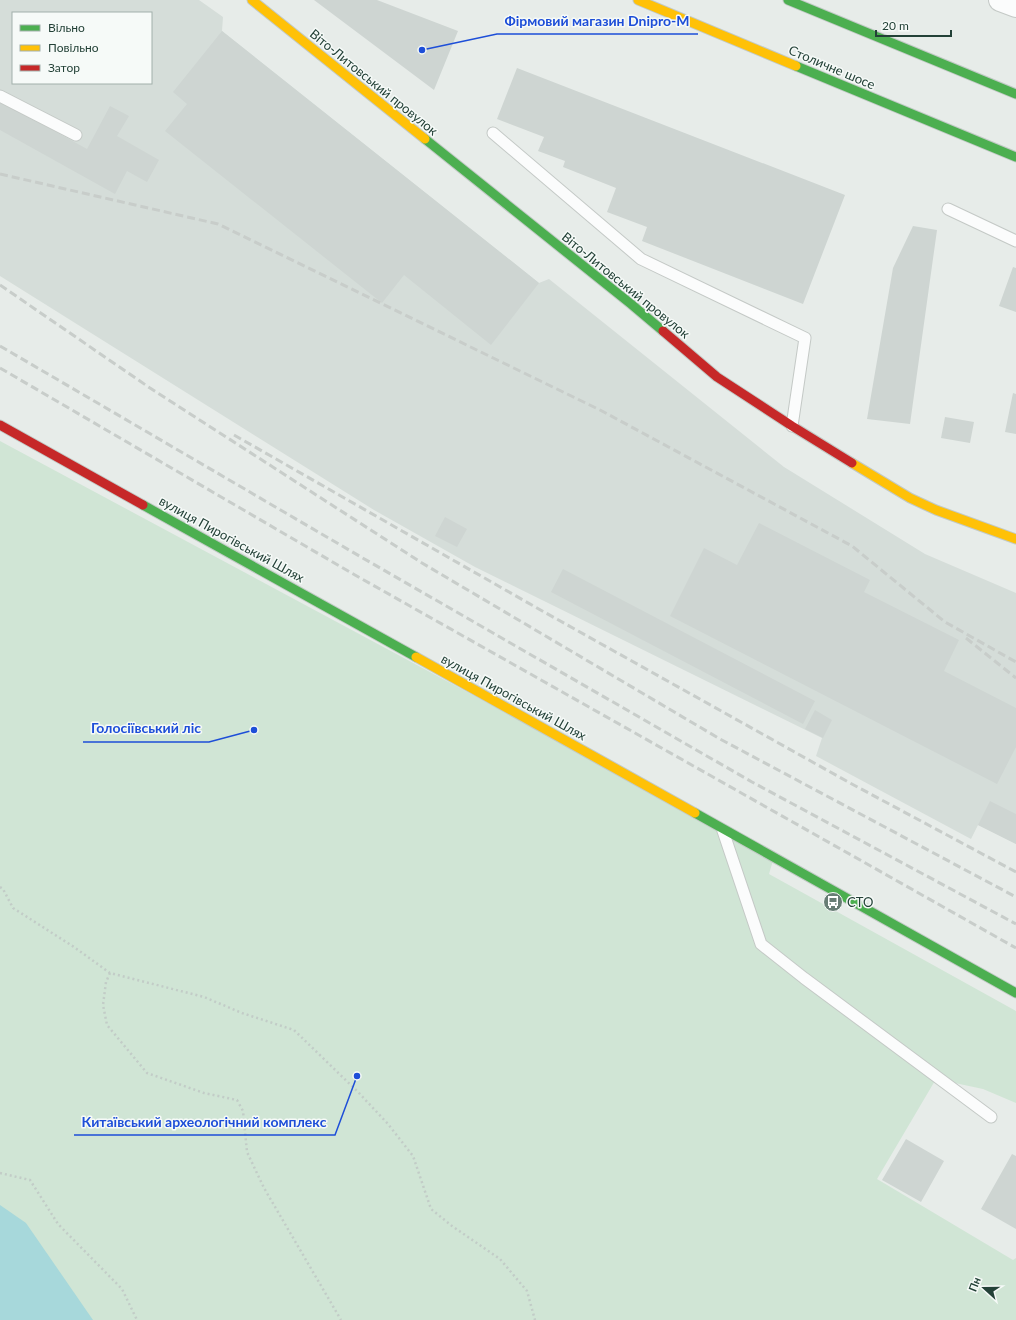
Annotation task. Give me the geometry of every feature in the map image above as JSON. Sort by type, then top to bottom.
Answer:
[{"type":"main road","name":"Віто-Литовський провулок","points":[[252,0],[631,304],[718,377],[792,426],[910,498],[936,510],[1016,539]]},
{"type":"main road","name":"Столичне шосе","points":[[638,0],[1016,157]]},
{"type":"main road","points":[[788,0],[1016,94]]},
{"type":"main road","name":"вулиця Пирогівський Шлях","points":[[0,425],[1016,992]]},
{"type":"street","points":[[1000,0],[1016,6]]},
{"type":"lane","points":[[0,96],[76,135]]},
{"type":"lane","points":[[493,132],[641,259],[805,338],[792,426]]},
{"type":"lane","points":[[948,209],[1016,241]]},
{"type":"lane","points":[[722,828],[761,944],[804,978],[991,1117]]},
{"type":"path","points":[[0,887],[3,889],[13,908],[74,947],[110,973],[204,997],[242,1013],[294,1030],[358,1092],[388,1124],[413,1156],[431,1209],[452,1226],[500,1259],[526,1291],[535,1320]]},
{"type":"path","points":[[110,973],[106,982],[103,1005],[108,1025],[147,1073],[204,1093],[237,1100],[243,1111],[247,1152],[264,1188],[341,1320]]},
{"type":"path","points":[[0,1173],[30,1180],[58,1224],[122,1289],[137,1320]]},
{"type":"shaded area","points":[[0,0],[199,0],[223,17],[222,31],[539,283],[549,279],[784,467],[925,554],[1016,593],[1016,844],[978,825],[971,839],[816,756],[822,738],[475,567],[374,510],[0,276]]},
{"type":"green space","points":[[0,441],[774,857],[769,874],[1016,1011],[1016,1103],[983,1089],[936,1079],[877,1179],[1013,1260],[1016,1258],[1016,1320],[0,1320]]},
{"type":"water","points":[[0,1205],[26,1223],[93,1320],[0,1320]]},
{"type":"building","points":[[314,0],[377,0],[458,31],[434,90]]},
{"type":"building","points":[[222,31],[539,283],[491,345],[404,275],[382,303],[165,131],[187,104],[173,92]]},
{"type":"building","points":[[517,68],[845,195],[803,304],[642,241],[647,227],[607,212],[616,188],[563,167],[565,161],[538,151],[544,137],[497,119]]},
{"type":"building","points":[[0,101],[87,149],[110,106],[129,116],[117,136],[159,160],[147,182],[127,171],[115,194],[0,130]]},
{"type":"building","points":[[913,226],[937,230],[910,424],[867,419],[893,268]]},
{"type":"building","points":[[1013,267],[1016,268],[1016,312],[999,306]]},
{"type":"building","points":[[1013,393],[1016,394],[1016,434],[1005,432]]},
{"type":"building","points":[[945,417],[974,422],[970,443],[941,438]]},
{"type":"building","points":[[445,517],[467,529],[457,547],[435,536]]},
{"type":"building","points":[[759,523],[870,580],[864,592],[959,640],[944,671],[1016,708],[1016,747],[997,784],[670,616],[704,548],[737,565]]},
{"type":"building","points":[[563,569],[815,701],[803,724],[551,592]]},
{"type":"building","points":[[815,710],[832,720],[823,738],[805,729]]},
{"type":"building","points":[[990,801],[1016,814],[1016,844],[978,825]]},
{"type":"building","points":[[906,1139],[944,1161],[921,1202],[882,1180]]},
{"type":"building","points":[[1012,1154],[1016,1156],[1016,1229],[981,1209]]},
{"type":"railway","points":[[0,174],[218,224],[600,410],[852,546],[945,622],[1016,662]]},
{"type":"railway","points":[[0,285],[150,388],[422,563],[720,739],[1016,897]]},
{"type":"railway","points":[[0,346],[361,557],[752,782],[1016,924]]},
{"type":"railway","points":[[0,368],[355,575],[1016,948]]},
{"type":"railway","points":[[234,435],[537,608],[850,783],[1016,872]]},
{"type":"railway","points":[[966,638],[1016,678]]},
{"type":"traffic: fast","points":[[788,0],[1016,94]]},
{"type":"traffic: fast","points":[[796,66],[1016,157]]},
{"type":"traffic: fast","points":[[425,139],[663,331]]},
{"type":"traffic: fast","points":[[143,505],[416,657]]},
{"type":"traffic: fast","points":[[695,813],[1016,993]]},
{"type":"traffic: slow","points":[[252,0],[425,139]]},
{"type":"traffic: slow","points":[[638,0],[796,66]]},
{"type":"traffic: slow","points":[[852,463],[910,498],[936,510],[1016,539]]},
{"type":"traffic: slow","points":[[416,657],[695,813]]},
{"type":"traffic: jam","points":[[663,331],[717,377],[852,463]]},
{"type":"traffic: jam","points":[[0,425],[143,505]]},
{"type":"place","name":"Фірмовий магазин Dnipro-M","points":[[422,50]]},
{"type":"place","name":"Голосіївський ліс","points":[[254,730]]},
{"type":"place","name":"СТО","points":[[833,902]]},
{"type":"place","name":"Китаївський археологічний комплекс","points":[[357,1076]]}]
